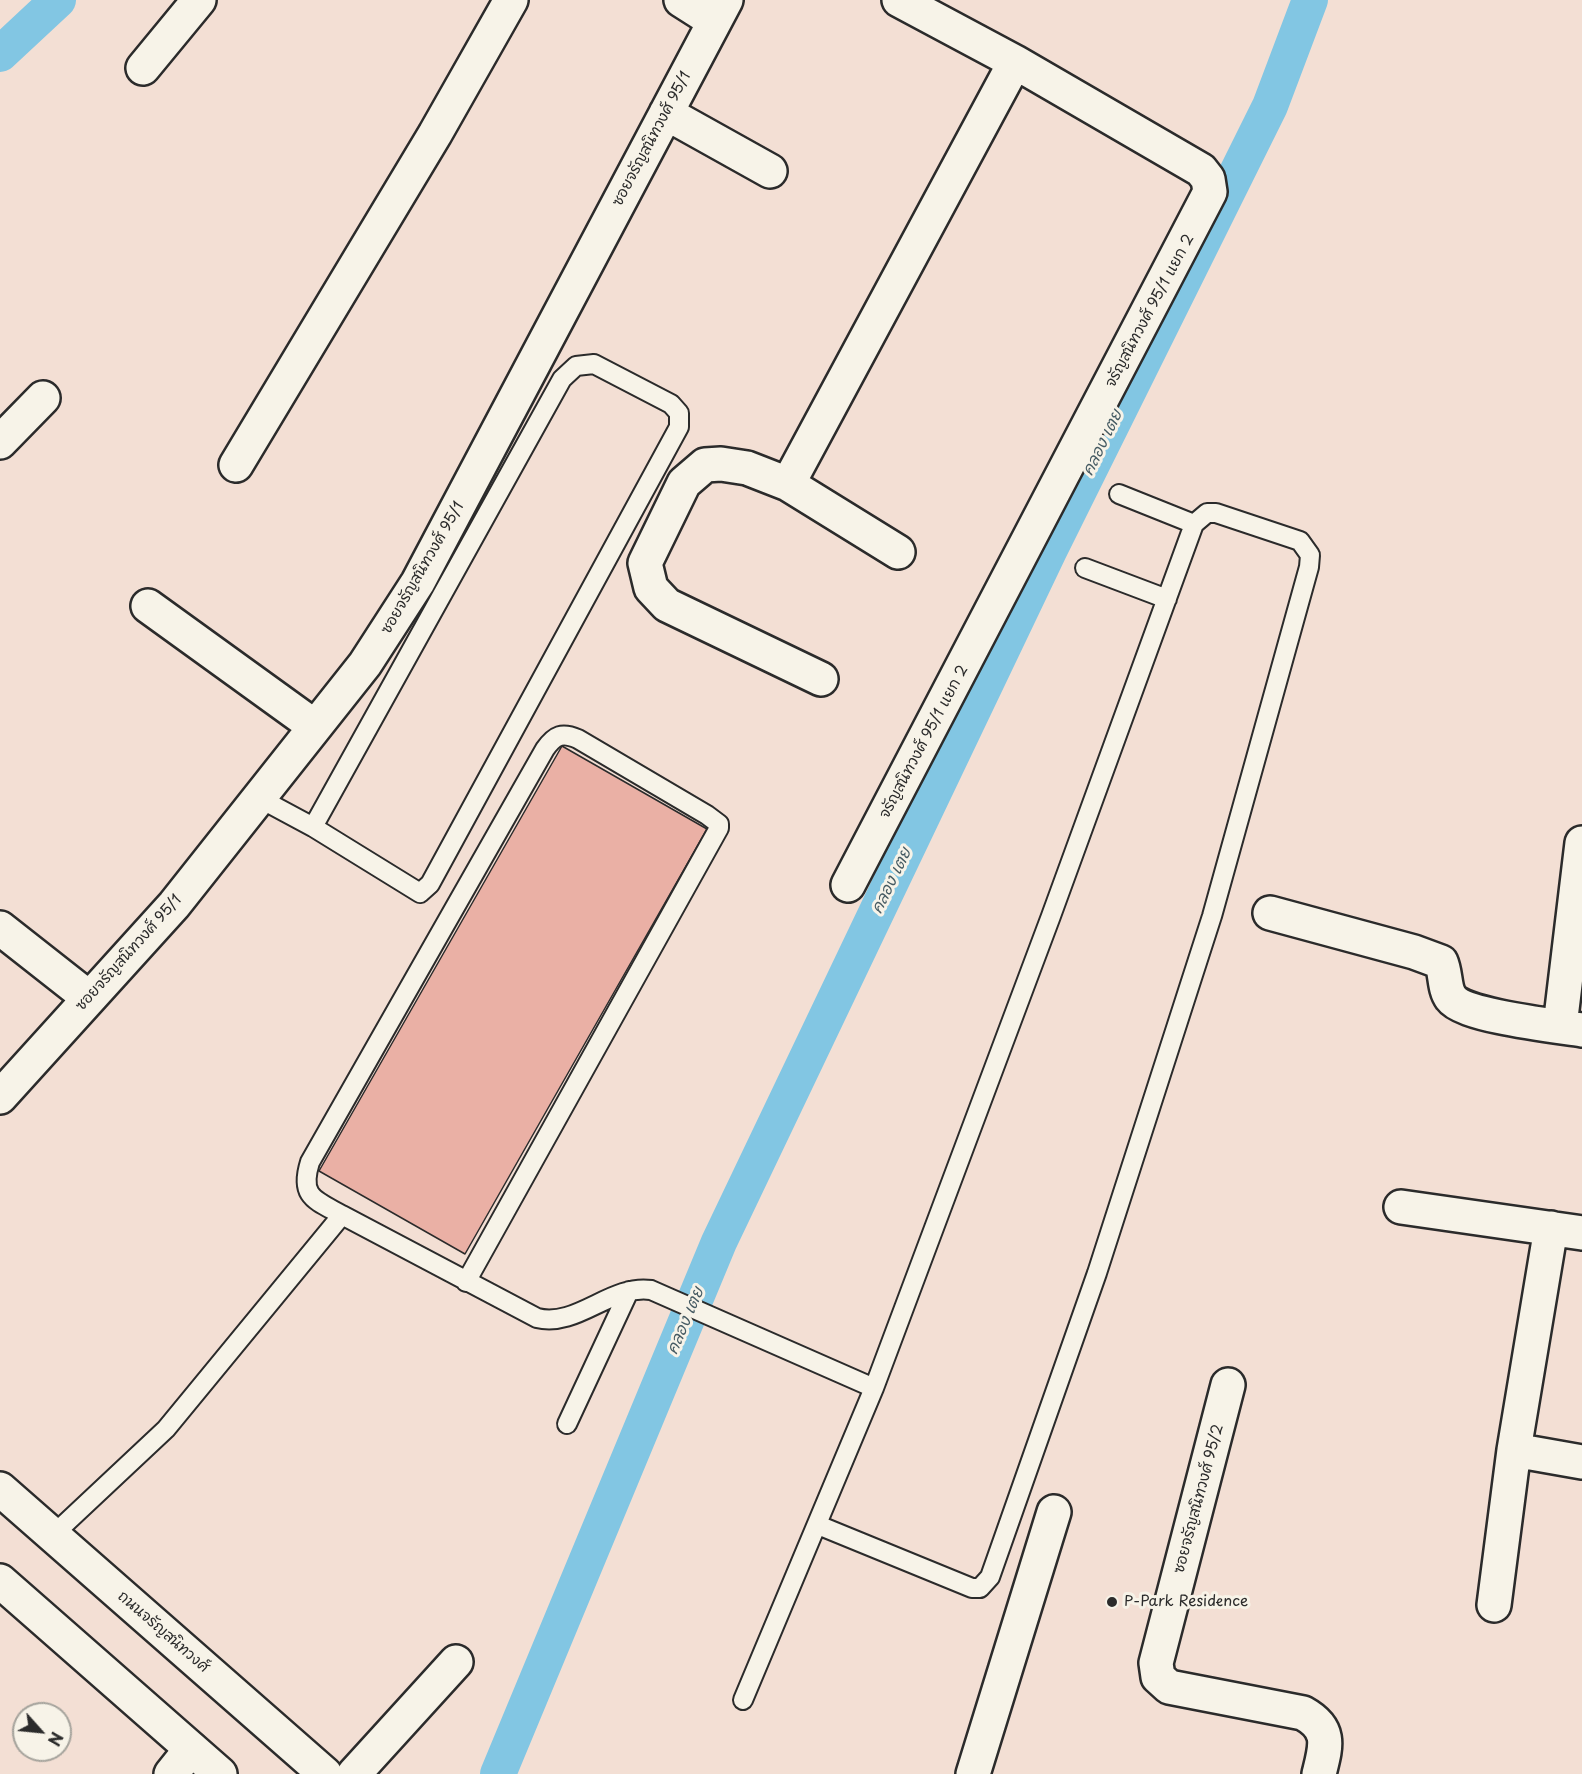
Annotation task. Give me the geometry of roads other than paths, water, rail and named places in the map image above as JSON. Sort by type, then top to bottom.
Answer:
[{"type":"street","points":[[143,68],[199,0]]},
{"type":"street","points":[[236,465],[435,134],[511,0]]},
{"type":"street","points":[[681,0],[720,10]]},
{"type":"street","name":"จรัญสนิทวงศ์ 95/1 แยก 2","points":[[848,885],[1210,192],[1208,179],[1201,170],[1016,62],[899,0]]},
{"type":"street","name":"ซอยจรัญสนิทวงศ์ 95/1","points":[[0,1097],[174,905],[365,664],[418,582],[720,10]]},
{"type":"street","points":[[788,484],[1016,62]]},
{"type":"street","points":[[666,113],[770,171]]},
{"type":"street","points":[[0,442],[43,398]]},
{"type":"street","points":[[821,679],[667,605],[651,588],[645,563],[684,483],[705,465],[721,464],[747,468],[788,484],[898,552]]},
{"type":"street","points":[[148,606],[314,726]]},
{"type":"street","points":[[1270,913],[1414,952],[1441,962],[1446,973],[1448,994],[1459,1006],[1513,1019],[1571,1028],[1582,843]]},
{"type":"street","points":[[0,928],[89,998]]},
{"type":"street","points":[[1401,1207],[1566,1230],[1514,1450],[1494,1605]]},
{"type":"street","name":"ซอยจรัญสนิทวงศ์ 95/2","points":[[1228,1385],[1156,1663],[1158,1677],[1169,1687],[1303,1713],[1317,1721],[1324,1731],[1324,1754],[1319,1774]]},
{"type":"street","points":[[1514,1450],[1582,1462]]},
{"type":"street","name":"ถนนจรัญสนิทวงศ์","points":[[0,1489],[325,1774]]},
{"type":"street","points":[[973,1774],[1054,1512]]},
{"type":"street","points":[[0,1581],[220,1774]]},
{"type":"street","points":[[354,1774],[456,1662]]},
{"type":"street","points":[[171,1774],[191,1749]]},
{"type":"lane","points":[[259,798],[314,827],[420,893],[430,884],[679,427],[679,413],[671,404],[594,364],[576,366],[562,379],[314,827]]},
{"type":"lane","points":[[1119,494],[1194,524]]},
{"type":"lane","points":[[743,1700],[874,1388],[1194,524],[1207,513],[1216,513],[1292,538],[1305,547],[1310,555],[1309,567],[1201,949],[1097,1274],[990,1577],[980,1588],[972,1588],[818,1525]]},
{"type":"lane","points":[[1085,568],[1167,599]]},
{"type":"lane","points":[[466,1282],[719,828],[719,824],[707,815],[578,739],[561,734],[554,737],[545,749],[310,1162],[305,1181],[308,1192],[315,1200],[466,1282],[529,1314],[546,1320],[567,1316],[629,1291],[651,1290],[874,1388]]},
{"type":"lane","points":[[53,1535],[166,1429],[342,1215]]},
{"type":"lane","points":[[567,1424],[629,1291]]},
{"type":"waterway","points":[[0,54],[58,0]]},
{"type":"waterway","name":"คลอง เตย","points":[[498,1774],[719,1242],[1049,551],[1270,106],[1310,0]]},
{"type":"place","name":"P-Park Residence","points":[[1112,1602]]}]
